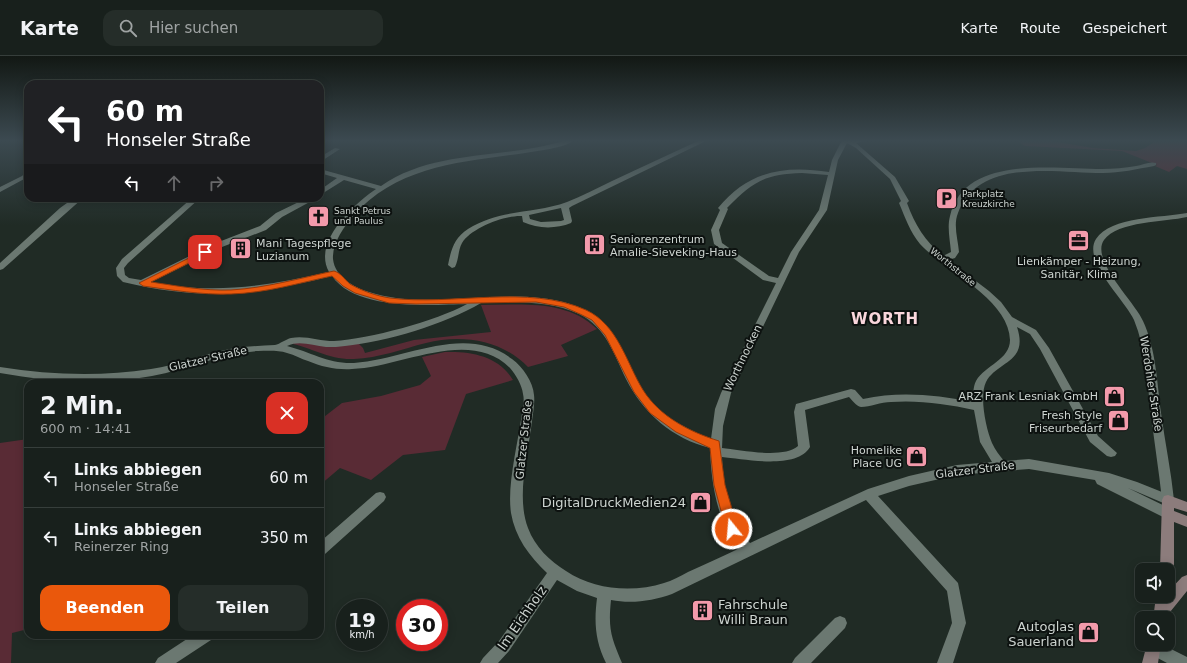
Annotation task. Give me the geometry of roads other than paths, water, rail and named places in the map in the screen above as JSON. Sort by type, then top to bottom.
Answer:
[{"type":"main road","points":[[1168,500],[1187,507]]},
{"type":"main road","name":"Werdohler Straße","points":[[1166,563],[1169,514],[1168,500]]},
{"type":"main road","points":[[1169,514],[1187,522]]},
{"type":"main road","points":[[1163,611],[1187,580]]},
{"type":"main road","points":[[1150,663],[1153,651]]},
{"type":"street","points":[[425,168],[401,177],[382,188],[357,208],[342,225],[330,250],[329,258],[334,273],[346,285],[358,292],[389,300],[546,301],[574,308],[595,319],[609,334],[639,392],[654,411],[680,430],[716,448],[777,457],[794,454],[802,450],[804,447],[798,412],[800,408],[851,393],[861,403],[909,396],[929,397],[979,407]]},
{"type":"street","points":[[452,265],[459,242],[472,229],[493,220],[569,204],[645,168]]},
{"type":"street","name":"Worthnocken","points":[[748,551],[732,529],[720,485],[716,448],[721,405],[795,252],[823,210],[833,168]]},
{"type":"street","name":"Worthstraße","points":[[882,168],[894,178],[905,201],[903,203],[915,230],[922,241],[991,298],[1010,319],[1033,332],[1044,348],[1094,439],[1111,453]]},
{"type":"street","points":[[943,259],[952,256],[955,252],[952,228],[956,208],[966,191],[977,182],[1003,173],[1022,170],[1052,169],[1112,171],[1134,168]]},
{"type":"street","points":[[780,281],[766,278],[718,244],[714,230],[723,209],[744,188],[762,178],[794,171],[832,174]]},
{"type":"street","points":[[324,172],[382,188]]},
{"type":"street","points":[[0,190],[24,175]]},
{"type":"street","points":[[324,190],[343,177]]},
{"type":"street","points":[[0,267],[62,210],[73,202]]},
{"type":"street","points":[[192,202],[122,264],[120,268],[121,276],[126,280],[200,292],[239,292],[269,288],[334,273]]},
{"type":"street","points":[[143,283],[219,245],[263,228],[278,215],[305,202]]},
{"type":"street","points":[[525,214],[526,220],[533,224],[563,224],[568,221],[565,208],[569,204]]},
{"type":"street","name":"Werdohler Straße","points":[[1168,500],[1145,339],[1134,310],[1099,262],[1096,249],[1102,237],[1116,228],[1187,215]]},
{"type":"street","points":[[279,348],[285,342],[295,340],[326,344],[356,342],[454,313],[478,301]]},
{"type":"street","name":"Worthstraße","points":[[1000,465],[987,443],[979,407],[978,394],[981,381],[1009,355],[1014,347],[1016,340],[1010,319]]},
{"type":"street","name":"Glatzer Straße","points":[[1,370],[77,377],[131,375],[153,372],[254,348],[279,348],[296,352],[315,361],[351,366],[384,363],[435,348],[459,346],[491,351],[508,361],[522,375],[526,383],[528,395],[517,497],[517,508],[521,528],[532,548],[555,572],[564,579],[590,591],[605,594],[650,594],[667,589],[748,551],[811,519],[868,494],[922,477],[957,470],[1000,465],[1029,464],[1122,482],[1168,500]]},
{"type":"street","name":"Glatzer Straße","points":[[1085,474],[1169,514]]},
{"type":"street","points":[[868,494],[953,588],[960,623],[945,663]]},
{"type":"street","points":[[324,546],[380,497]]},
{"type":"street","name":"Im Eichholz","points":[[488,663],[504,646],[555,572]]},
{"type":"street","points":[[605,594],[601,624],[604,645],[614,663]]},
{"type":"street","points":[[800,663],[840,623]]},
{"type":"street","points":[[163,663],[200,639]]},
{"type":"street","points":[[1163,651],[1183,663]]},
{"type":"place","name":"Parkplatz Kreuzkirche","points":[[946,199]]},
{"type":"place","name":"Sankt Petrus und Paulus","points":[[318,216]]},
{"type":"place","name":"Lienkämper - Heizung, Sanitär, Klima","points":[[1079,241]]},
{"type":"place","name":"Seniorenzentrum Amalie-Sieveking-Haus","points":[[595,245]]},
{"type":"place","name":"Mani Tagespflege Luzianum","points":[[240,249]]},
{"type":"place","name":"ARZ Frank Lesniak GmbH","points":[[1114,396]]},
{"type":"place","name":"Fresh Style Friseurbedarf","points":[[1118,421]]},
{"type":"place","name":"Homelike Place UG","points":[[917,456]]},
{"type":"place","name":"DigitalDruckMedien24","points":[[701,502]]},
{"type":"place","name":"Fahrschule Willi Braun","points":[[703,611]]},
{"type":"place","name":"Autoglas Sauerland","points":[[1089,633]]},
{"type":"district","name":"WORTH","points":[[885,319]]}]
